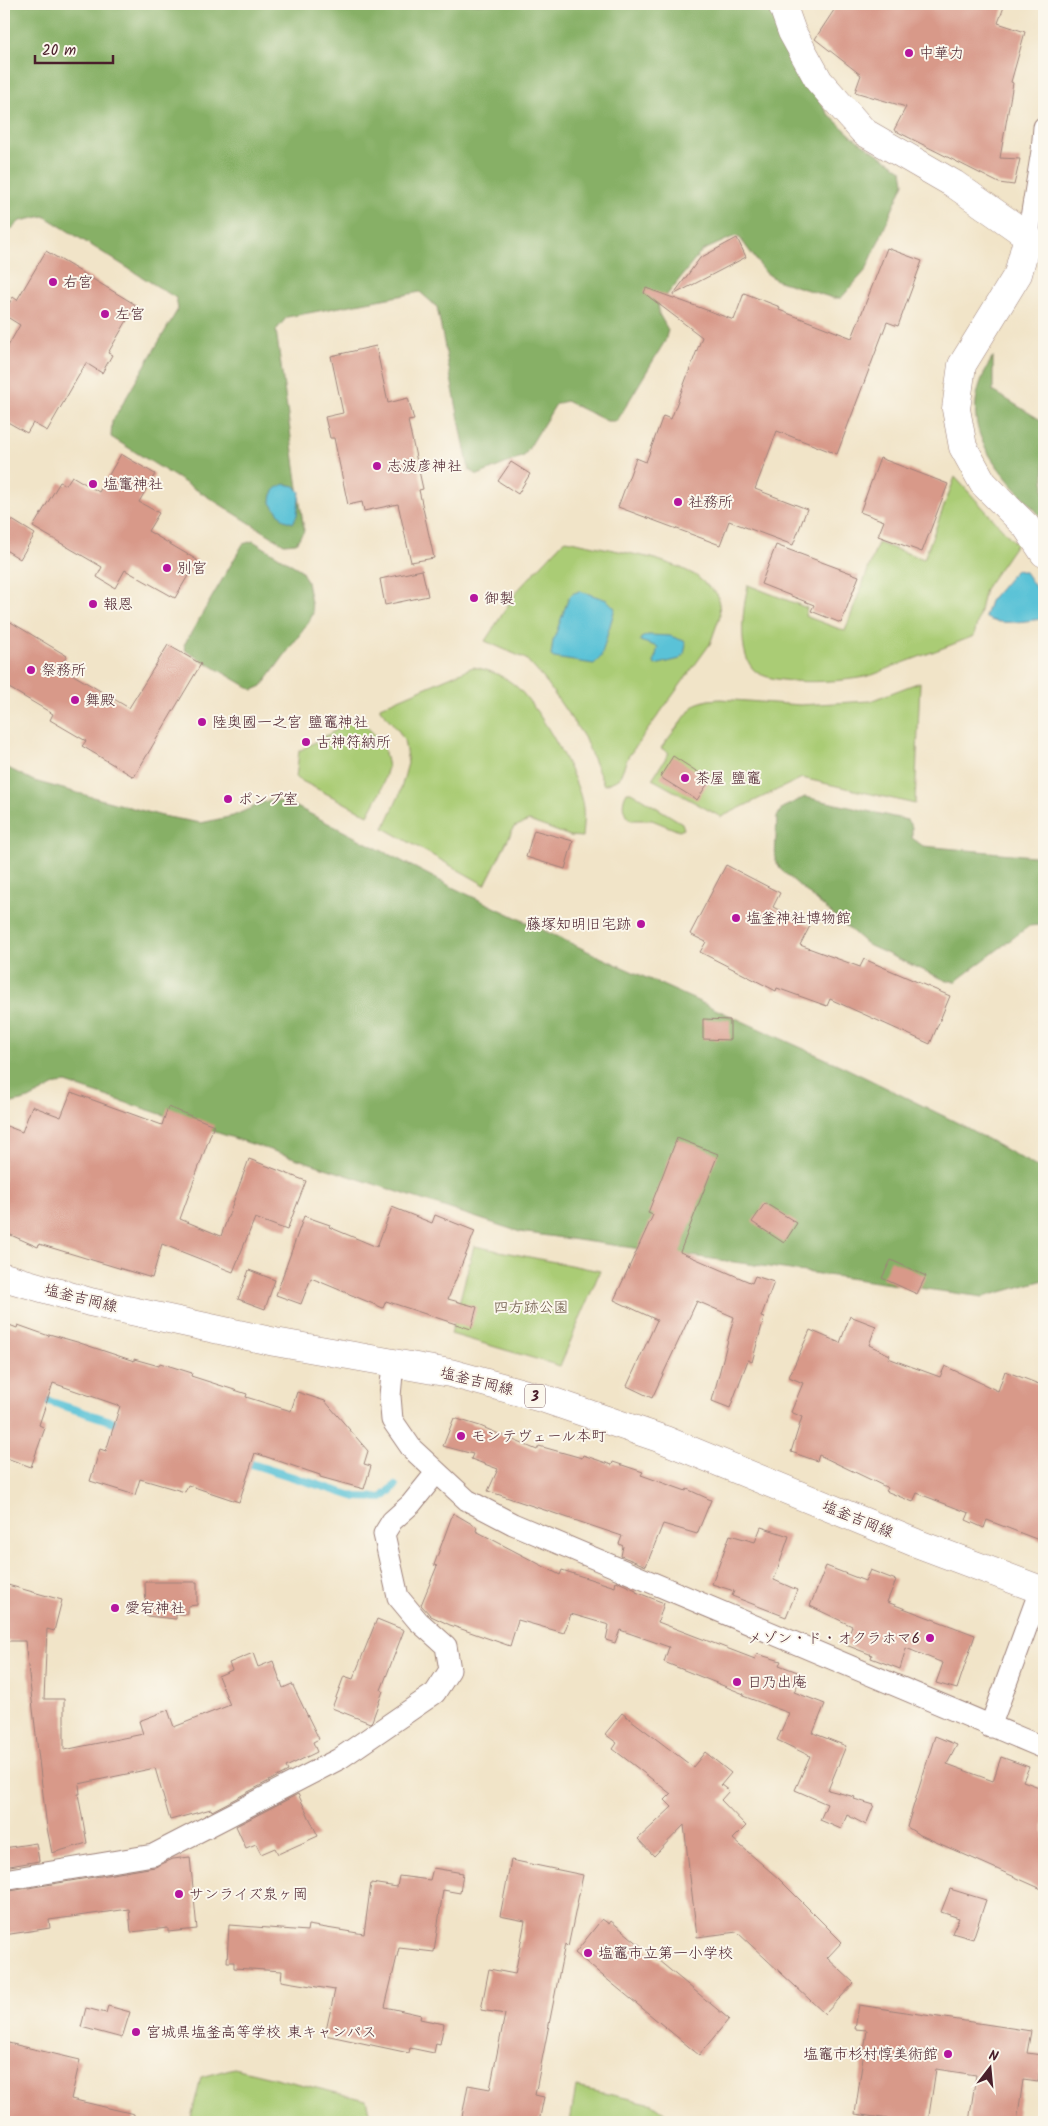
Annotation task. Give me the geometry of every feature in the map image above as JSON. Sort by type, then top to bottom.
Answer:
[{"type":"main road","points":[[782,4],[792,32],[819,81],[864,132],[954,184],[1028,236],[1018,274],[962,365],[956,409],[963,448],[983,483],[1026,526],[1044,553]]},
{"type":"main road","name":"塩釜吉岡線","points":[[4,1277],[90,1302],[274,1342],[450,1373],[545,1399],[665,1440],[916,1542],[1042,1590]]},
{"type":"street","points":[[1028,236],[1042,151],[1044,127]]},
{"type":"street","points":[[394,1363],[390,1396],[392,1420],[412,1449],[467,1500],[513,1524],[990,1727],[1044,1748]]},
{"type":"street","points":[[4,1880],[154,1855],[339,1759],[435,1693],[450,1670],[446,1646],[418,1621],[398,1597],[384,1534],[392,1521],[410,1504],[436,1473]]},
{"type":"street","points":[[990,1727],[1042,1590]]},
{"type":"green space","points":[[4,4],[769,4],[786,53],[829,115],[854,138],[902,170],[904,183],[866,270],[841,298],[833,298],[776,280],[765,272],[740,238],[735,236],[702,251],[658,306],[659,314],[668,330],[665,341],[617,421],[607,421],[566,401],[556,404],[524,456],[478,475],[469,470],[437,307],[420,292],[287,317],[276,330],[304,531],[296,543],[284,544],[111,437],[112,422],[178,309],[176,298],[44,216],[20,221],[4,236]]},
{"type":"green space","points":[[993,357],[993,391],[1044,422],[1044,520],[996,465],[977,427],[976,406],[980,383]]},
{"type":"green space","points":[[955,477],[1016,544],[985,589],[974,636],[873,675],[853,679],[806,682],[789,681],[761,675],[753,669],[748,661],[743,641],[744,605],[748,585],[807,608],[805,616],[845,631],[878,543],[924,559]]},
{"type":"green space","points":[[566,540],[652,558],[679,567],[695,575],[717,594],[719,604],[720,616],[710,644],[628,757],[619,779],[604,785],[584,737],[544,679],[526,659],[485,641],[518,590]]},
{"type":"green space","points":[[253,541],[301,570],[307,582],[313,613],[309,622],[262,686],[253,690],[186,651],[184,645],[243,544]]},
{"type":"green space","points":[[473,667],[503,677],[518,688],[527,698],[555,740],[571,771],[582,803],[583,813],[582,837],[570,836],[529,821],[514,827],[485,885],[384,828],[399,796],[408,763],[404,740],[380,707]]},
{"type":"green space","points":[[920,682],[915,804],[802,778],[721,817],[652,779],[669,753],[661,748],[691,709],[698,703],[720,699],[800,705],[870,701]]},
{"type":"green space","points":[[358,718],[383,743],[388,767],[381,791],[368,815],[296,778],[299,751]]},
{"type":"green space","points":[[4,766],[34,781],[162,816],[201,823],[233,816],[269,800],[289,803],[454,888],[600,957],[844,1067],[962,1125],[1044,1171],[1044,1280],[983,1297],[520,1232],[66,1083],[57,1084],[29,1099],[4,1105]]},
{"type":"green space","points":[[627,792],[631,792],[682,823],[684,829],[679,831],[652,820],[631,820],[623,807]]},
{"type":"green space","points":[[805,797],[907,820],[912,827],[912,838],[923,846],[1044,857],[1044,927],[1039,925],[1029,926],[956,981],[947,981],[868,945],[780,869],[775,860],[777,817],[782,808]]},
{"type":"green space","name":"四方跡公園","points":[[474,1246],[600,1271],[560,1366],[451,1334]]},
{"type":"green space","points":[[234,2068],[366,2100],[372,2122],[190,2122],[201,2077]]},
{"type":"green space","points":[[576,2087],[653,2104],[678,2122],[570,2122]]},
{"type":"water","points":[[285,484],[295,486],[300,492],[297,515],[293,523],[284,520],[271,503],[274,491]]},
{"type":"water","points":[[1016,570],[1025,572],[1044,600],[1044,619],[997,622],[985,617],[990,601]]},
{"type":"water","points":[[580,591],[607,600],[615,608],[601,657],[594,664],[551,656],[553,641],[569,597]]},
{"type":"water","points":[[648,635],[670,636],[684,641],[686,645],[684,654],[680,659],[655,665],[658,647],[640,641],[641,638]]},
{"type":"building","points":[[838,4],[1005,4],[998,23],[1025,32],[1011,82],[1013,83],[1000,158],[1020,159],[1014,185],[999,183],[894,130],[906,107],[855,92],[861,75],[815,39]]},
{"type":"building","points":[[737,238],[746,257],[673,295],[700,258]]},
{"type":"building","points":[[887,248],[922,261],[898,326],[887,322],[837,454],[777,431],[755,489],[807,509],[793,545],[729,521],[720,545],[618,507],[636,458],[646,462],[663,416],[671,419],[702,337],[644,293],[646,288],[734,320],[744,293],[780,307],[779,310],[852,338]]},
{"type":"building","points":[[46,251],[136,305],[108,353],[112,355],[102,373],[86,363],[47,431],[33,423],[27,433],[4,420],[4,353],[20,325],[4,315],[4,312],[13,297],[17,300]]},
{"type":"building","points":[[376,346],[388,403],[408,398],[414,420],[408,421],[423,489],[419,490],[434,558],[411,562],[398,504],[364,511],[362,502],[348,505],[334,438],[330,438],[325,417],[343,413],[331,356]]},
{"type":"building","points":[[121,454],[155,474],[139,502],[159,513],[148,531],[197,560],[175,598],[125,570],[115,588],[97,577],[102,567],[33,527],[60,482],[66,485],[72,476],[99,492]]},
{"type":"building","points":[[880,458],[948,484],[922,552],[878,536],[884,521],[860,512]]},
{"type":"building","points":[[511,462],[530,474],[518,494],[498,481]]},
{"type":"building","points":[[4,515],[35,534],[20,559],[4,549]]},
{"type":"building","points":[[776,545],[859,576],[841,623],[811,611],[814,605],[761,584]]},
{"type":"building","points":[[422,570],[428,596],[385,605],[380,579]]},
{"type":"building","points":[[4,618],[67,656],[60,667],[129,708],[168,645],[201,664],[134,777],[82,746],[86,741],[50,720],[53,714],[4,685]]},
{"type":"building","name":"茶屋 鹽竈","points":[[673,756],[710,780],[697,800],[660,777]]},
{"type":"building","points":[[534,830],[573,841],[565,869],[526,857]]},
{"type":"building","points":[[726,865],[780,893],[773,907],[810,926],[800,945],[860,967],[864,959],[950,996],[930,1044],[830,999],[827,1006],[777,988],[776,991],[700,952],[706,942],[690,934]]},
{"type":"building","points":[[703,1019],[730,1020],[730,1040],[703,1039]]},
{"type":"building","points":[[71,1092],[162,1125],[168,1107],[214,1125],[180,1219],[221,1236],[249,1159],[306,1181],[287,1230],[255,1218],[233,1272],[162,1244],[152,1278],[39,1244],[38,1247],[4,1232],[4,1125],[22,1132],[32,1106],[61,1117]]},
{"type":"building","points":[[677,1138],[718,1154],[680,1252],[752,1283],[755,1276],[774,1282],[761,1317],[764,1318],[752,1362],[748,1360],[730,1408],[712,1401],[734,1317],[697,1301],[652,1398],[627,1386],[657,1320],[614,1300],[653,1215],[648,1213]]},
{"type":"building","points":[[765,1203],[797,1223],[784,1243],[752,1222]]},
{"type":"building","points":[[392,1207],[432,1223],[435,1215],[475,1231],[448,1299],[477,1307],[471,1329],[386,1301],[383,1308],[311,1278],[301,1304],[276,1295],[304,1216],[330,1225],[329,1227],[377,1247]]},
{"type":"building","points":[[891,1260],[926,1276],[917,1294],[882,1278]]},
{"type":"building","points":[[249,1270],[275,1280],[265,1309],[238,1299]]},
{"type":"building","points":[[850,1316],[876,1326],[869,1345],[890,1355],[888,1358],[940,1377],[945,1366],[998,1391],[1005,1371],[1044,1386],[1044,1542],[987,1520],[984,1528],[966,1520],[969,1513],[917,1493],[913,1502],[886,1491],[888,1488],[819,1455],[817,1461],[791,1452],[802,1417],[791,1412],[803,1383],[789,1377],[810,1330],[840,1343]]},
{"type":"building","points":[[4,1323],[17,1328],[18,1325],[49,1336],[49,1334],[77,1342],[134,1361],[134,1359],[159,1366],[160,1363],[192,1373],[191,1376],[247,1394],[246,1397],[291,1411],[297,1392],[325,1401],[368,1451],[364,1464],[371,1466],[364,1489],[320,1477],[320,1475],[255,1453],[239,1502],[188,1485],[185,1492],[140,1479],[135,1495],[90,1481],[100,1449],[106,1451],[120,1406],[53,1383],[39,1425],[45,1428],[31,1467],[4,1457]]},
{"type":"building","points":[[454,1418],[480,1426],[537,1450],[539,1446],[582,1458],[583,1455],[612,1465],[613,1462],[643,1472],[641,1475],[686,1491],[687,1489],[711,1500],[697,1534],[663,1524],[646,1566],[621,1556],[623,1546],[619,1544],[622,1536],[488,1491],[498,1469],[471,1459],[473,1454],[443,1446]]},
{"type":"building","points":[[453,1513],[477,1527],[476,1531],[560,1575],[562,1570],[615,1587],[616,1581],[636,1590],[636,1592],[664,1603],[658,1622],[755,1659],[757,1654],[781,1661],[779,1665],[803,1674],[794,1692],[825,1704],[813,1733],[846,1746],[828,1790],[855,1797],[854,1799],[874,1805],[866,1825],[847,1815],[841,1829],[820,1820],[827,1804],[795,1790],[810,1756],[777,1740],[789,1713],[743,1696],[744,1694],[664,1662],[669,1647],[620,1630],[615,1643],[606,1640],[609,1625],[571,1614],[564,1633],[518,1620],[510,1646],[450,1625],[431,1616],[421,1605],[437,1566],[434,1565]]},
{"type":"building","points":[[761,1527],[789,1536],[774,1580],[797,1590],[786,1617],[732,1596],[734,1591],[712,1584],[730,1535],[755,1542]]},
{"type":"building","points":[[826,1566],[865,1581],[870,1570],[896,1580],[887,1602],[975,1635],[957,1689],[936,1683],[943,1663],[906,1648],[900,1669],[871,1658],[872,1655],[846,1645],[852,1626],[810,1606]]},
{"type":"building","points":[[145,1582],[197,1582],[197,1605],[188,1606],[188,1614],[176,1614],[176,1619],[146,1616]]},
{"type":"building","points":[[4,1584],[62,1600],[54,1631],[47,1629],[44,1699],[64,1699],[64,1750],[143,1734],[139,1721],[168,1710],[174,1727],[230,1705],[218,1676],[232,1670],[229,1663],[253,1653],[258,1667],[273,1661],[283,1688],[292,1684],[319,1739],[313,1742],[317,1752],[286,1767],[288,1771],[212,1811],[211,1809],[170,1820],[155,1768],[79,1784],[80,1794],[78,1794],[87,1843],[52,1853],[47,1828],[25,1641],[4,1641]]},
{"type":"building","points":[[377,1619],[404,1630],[370,1723],[332,1708],[344,1676],[353,1679]]},
{"type":"building","points":[[622,1713],[693,1767],[705,1752],[731,1773],[721,1785],[729,1791],[721,1800],[746,1826],[733,1839],[778,1878],[842,1942],[827,1958],[854,1983],[825,2014],[737,1932],[697,1937],[684,1825],[654,1856],[638,1839],[672,1807],[665,1800],[671,1794],[613,1749],[617,1743],[605,1734]]},
{"type":"building","points":[[935,1736],[957,1745],[947,1764],[993,1781],[1001,1757],[1029,1767],[1023,1781],[1044,1789],[1044,1890],[918,1834],[907,1827]]},
{"type":"building","points":[[298,1794],[318,1836],[278,1854],[275,1848],[261,1854],[256,1844],[246,1848],[236,1826]]},
{"type":"building","points":[[36,1843],[39,1861],[4,1867],[4,1848]]},
{"type":"building","points":[[190,1857],[197,1929],[168,1932],[168,1928],[131,1932],[129,1909],[49,1920],[50,1928],[4,1935],[4,1892],[155,1867],[173,1859]]},
{"type":"building","points":[[511,1860],[583,1875],[568,1947],[565,1944],[535,2095],[544,2097],[539,2122],[461,2122],[468,2085],[490,2089],[505,2014],[481,2010],[489,1969],[515,1974],[525,1921],[500,1916]]},
{"type":"building","points":[[433,1868],[463,1873],[460,1893],[443,1890],[434,1952],[399,1948],[385,2007],[421,2015],[420,2019],[444,2024],[440,2044],[436,2043],[434,2053],[410,2048],[409,2053],[325,2035],[335,1990],[281,1981],[282,1971],[234,1968],[234,1962],[227,1962],[229,1925],[307,1931],[308,1925],[364,1934],[371,1883],[397,1887],[399,1876],[430,1880]]},
{"type":"building","points":[[950,1889],[986,1900],[973,1939],[952,1933],[959,1918],[941,1912]]},
{"type":"building","points":[[602,1919],[609,1924],[611,1921],[729,2019],[699,2055],[575,1953]]},
{"type":"building","points":[[859,2005],[1031,2031],[1027,2053],[1042,2055],[1038,2082],[1023,2080],[1017,2122],[969,2122],[976,2075],[936,2069],[928,2122],[909,2122],[855,2114],[867,2030],[855,2029]]},
{"type":"building","points":[[108,2006],[130,2012],[122,2038],[81,2027],[86,2008],[106,2013]]},
{"type":"building","points":[[4,2042],[80,2060],[71,2099],[134,2114],[134,2122],[4,2122]]},
{"type":"waterway","points":[[39,1398],[123,1425]]},
{"type":"waterway","points":[[242,1461],[356,1497],[382,1498],[395,1486]]},
{"type":"place","name":"中華力","points":[[909,53]]},
{"type":"place","name":"右宮","points":[[53,282]]},
{"type":"place","name":"左宮","points":[[105,314]]},
{"type":"place","name":"志波彦神社","points":[[377,466]]},
{"type":"place","name":"塩竃神社","points":[[93,484]]},
{"type":"place","name":"社務所","points":[[678,502]]},
{"type":"place","name":"別宮","points":[[167,568]]},
{"type":"place","name":"御製","points":[[474,598]]},
{"type":"place","name":"報恩","points":[[93,604]]},
{"type":"place","name":"祭務所","points":[[31,670]]},
{"type":"place","name":"舞殿","points":[[75,700]]},
{"type":"place","name":"陸奥國一之宮 鹽竈神社","points":[[202,722]]},
{"type":"place","name":"古神符納所","points":[[306,742]]},
{"type":"place","name":"茶屋 鹽竈","points":[[685,778]]},
{"type":"place","name":"ポンプ室","points":[[228,799]]},
{"type":"place","name":"塩釜神社博物館","points":[[736,918]]},
{"type":"place","name":"藤塚知明旧宅跡","points":[[641,924]]},
{"type":"place","name":"モンテヴェール本町","points":[[461,1436]]},
{"type":"place","name":"愛宕神社","points":[[115,1608]]},
{"type":"place","name":"メゾン・ド・オクラホマ6","points":[[930,1638]]},
{"type":"place","name":"日乃出庵","points":[[737,1682]]},
{"type":"place","name":"サンライズ泉ヶ岡","points":[[179,1894]]},
{"type":"place","name":"塩竈市立第一小学校","points":[[588,1953]]},
{"type":"place","name":"宮城県塩釜高等学校 東キャンパス","points":[[136,2032]]},
{"type":"place","name":"塩竈市杉村惇美術館","points":[[948,2054]]}]
